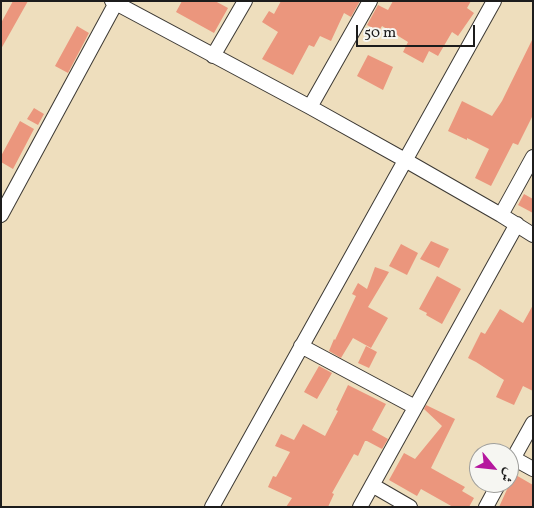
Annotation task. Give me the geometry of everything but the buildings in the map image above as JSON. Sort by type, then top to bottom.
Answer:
[{"type":"street","points":[[213,56],[245,1]]},
{"type":"street","points":[[310,108],[370,1]]},
{"type":"street","points":[[212,507],[494,1]]},
{"type":"street","points":[[1,215],[115,2],[405,160],[533,235]]},
{"type":"street","points":[[500,215],[533,157]]},
{"type":"street","points":[[360,507],[517,224]]},
{"type":"street","points":[[301,346],[415,407]]},
{"type":"street","points":[[519,448],[533,423]]},
{"type":"street","points":[[519,465],[533,469]]},
{"type":"street","points":[[372,485],[410,507]]},
{"type":"street","points":[[486,507],[494,493]]}]
